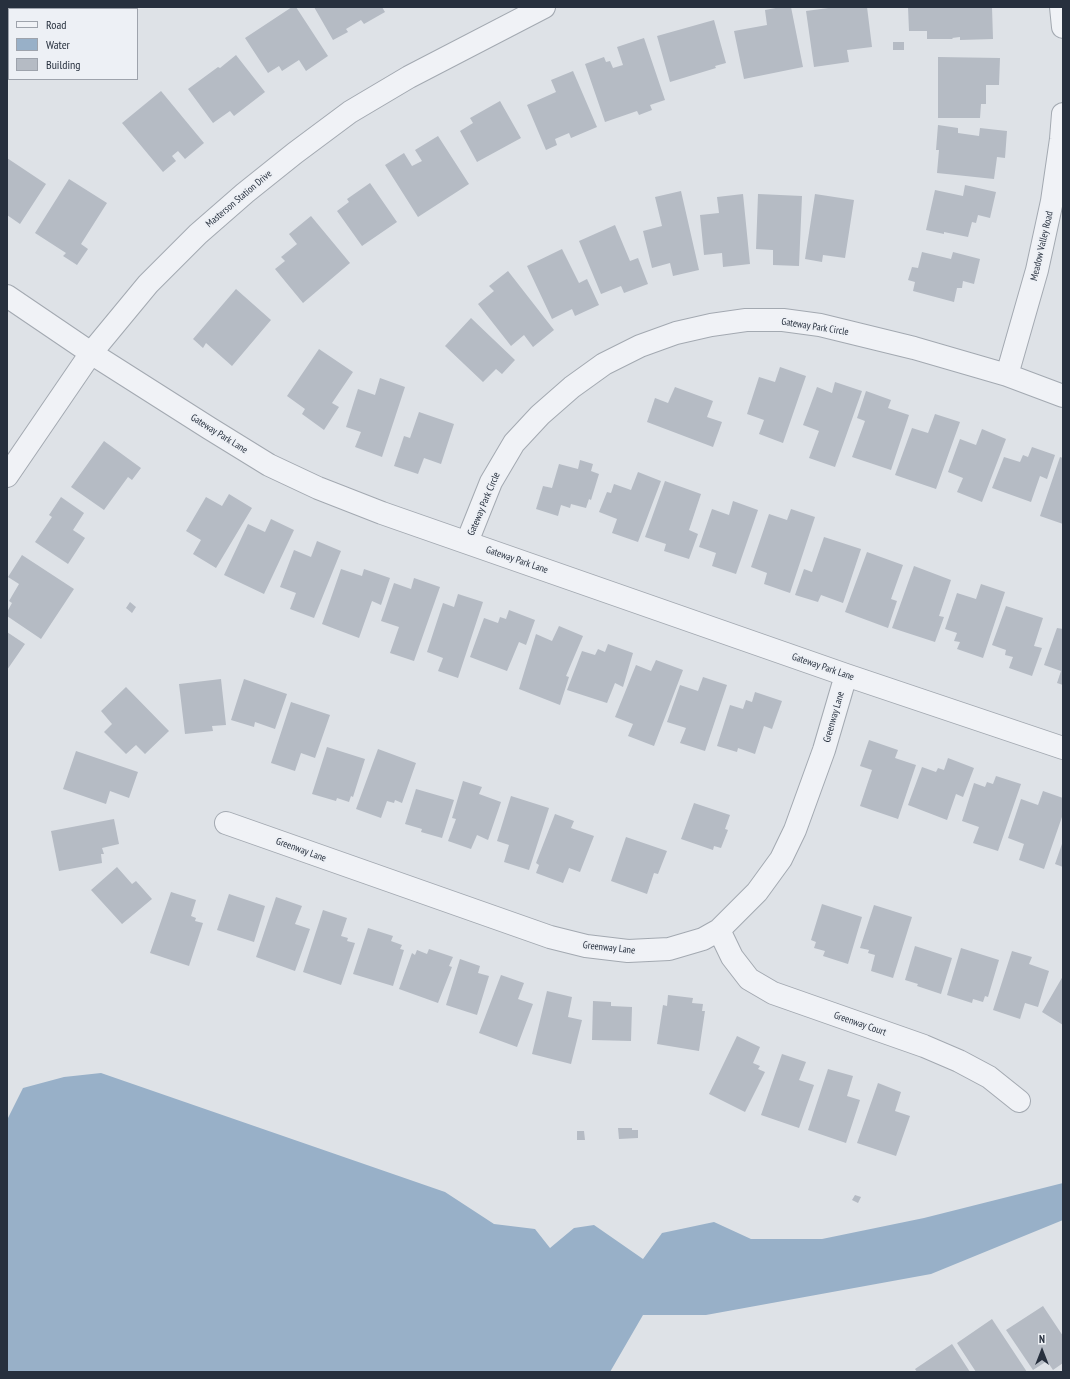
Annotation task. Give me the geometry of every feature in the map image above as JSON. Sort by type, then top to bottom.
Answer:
[{"type":"street","name":"Masterson Station Drive","points":[[7,476],[91,353],[148,284],[192,240],[245,193],[350,112],[409,77],[544,7]]},
{"type":"street","points":[[1061,7],[1063,27]]},
{"type":"street","name":"Meadow Valley Road","points":[[1007,375],[1037,270],[1052,201],[1063,114]]},
{"type":"street","name":"Gateway Park Lane","points":[[7,296],[91,353],[208,428],[269,464],[318,488],[360,505],[846,675],[1063,748]]},
{"type":"street","name":"Gateway Park Circle","points":[[467,542],[491,482],[514,443],[540,415],[572,387],[604,364],[640,346],[676,333],[711,325],[746,320],[790,321],[820,325],[863,334],[1007,375],[1063,396]]},
{"type":"street","name":"Greenway Lane","points":[[226,823],[550,937],[586,946],[628,951],[669,949],[703,939],[719,930],[757,892],[784,853],[795,830],[824,750],[846,675]]},
{"type":"street","name":"Greenway Court","points":[[719,930],[732,957],[749,979],[773,993],[924,1046],[959,1061],[989,1077],[1019,1101]]},
{"type":"water","points":[[101,1073],[445,1192],[494,1224],[535,1229],[550,1248],[574,1228],[594,1225],[643,1259],[662,1233],[714,1222],[751,1239],[822,1239],[924,1218],[1063,1183],[1063,1220],[931,1274],[706,1315],[643,1315],[610,1372],[7,1372],[7,1120],[23,1088],[64,1077]]},
{"type":"building","points":[[82,7],[82,8],[25,8]]},
{"type":"building","points":[[292,7],[296,7],[328,56],[306,71],[299,60],[282,71],[279,66],[268,73],[245,38]]},
{"type":"building","points":[[314,7],[382,7],[385,12],[364,24],[361,20],[346,29],[348,32],[333,40]]},
{"type":"building","points":[[791,7],[803,67],[744,79],[734,31],[767,25],[765,10]]},
{"type":"building","points":[[836,7],[867,7],[872,47],[847,50],[849,62],[814,67],[806,11]]},
{"type":"building","points":[[908,7],[992,7],[993,39],[960,40],[960,37],[952,38],[953,39],[927,39],[927,31],[909,31]]},
{"type":"building","points":[[714,20],[726,63],[715,66],[716,68],[670,82],[657,36]]},
{"type":"building","points":[[644,38],[665,100],[650,105],[652,110],[639,115],[637,111],[605,122],[585,64],[604,57],[606,62],[610,61],[613,68],[623,65],[617,47]]},
{"type":"building","points":[[893,42],[904,42],[904,50],[893,50]]},
{"type":"building","points":[[236,55],[265,92],[234,116],[230,111],[213,123],[188,89],[218,67],[220,68]]},
{"type":"building","points":[[938,57],[1000,58],[999,85],[986,85],[986,104],[981,104],[980,118],[938,118]]},
{"type":"building","points":[[573,71],[597,127],[571,138],[569,133],[555,139],[557,145],[546,150],[527,105],[556,92],[551,80]]},
{"type":"building","points":[[161,91],[204,143],[185,159],[178,151],[172,156],[176,161],[163,172],[122,123]]},
{"type":"building","points":[[500,101],[521,138],[477,162],[460,131],[473,123],[470,118]]},
{"type":"building","points":[[938,125],[958,128],[958,133],[979,136],[980,128],[1007,131],[1005,158],[997,157],[994,179],[937,173],[939,150],[936,150]]},
{"type":"building","points":[[438,136],[469,184],[418,217],[385,165],[404,153],[412,166],[422,161],[415,150]]},
{"type":"building","points":[[7,158],[46,184],[20,224],[7,215]]},
{"type":"building","points":[[69,179],[107,203],[81,244],[88,249],[77,265],[63,256],[66,253],[35,233]]},
{"type":"building","points":[[370,183],[397,222],[362,246],[337,211],[349,202],[347,199]]},
{"type":"building","points":[[965,185],[996,192],[990,218],[978,215],[976,223],[972,222],[968,237],[926,230],[935,190],[963,196]]},
{"type":"building","points":[[681,191],[699,270],[673,276],[670,263],[652,268],[643,231],[662,226],[655,197]]},
{"type":"building","points":[[743,194],[750,264],[723,267],[722,253],[704,255],[700,215],[719,213],[717,197]]},
{"type":"building","points":[[758,194],[802,196],[799,266],[773,265],[773,250],[756,249]]},
{"type":"building","points":[[815,194],[854,200],[845,258],[823,255],[822,262],[805,259]]},
{"type":"building","points":[[311,216],[350,263],[303,303],[275,269],[285,261],[281,257],[297,244],[289,234]]},
{"type":"building","points":[[615,225],[630,261],[638,258],[648,284],[624,293],[621,286],[601,294],[579,241]]},
{"type":"building","points":[[562,249],[579,283],[587,279],[599,305],[575,316],[572,309],[552,319],[527,266]]},
{"type":"building","points":[[922,252],[951,259],[953,252],[980,259],[974,284],[963,281],[962,288],[957,288],[954,302],[913,291],[915,282],[908,280],[912,267],[918,268]]},
{"type":"building","points":[[508,271],[554,330],[533,347],[524,335],[511,346],[478,304],[494,291],[489,286]]},
{"type":"building","points":[[236,289],[271,320],[232,366],[206,343],[203,348],[193,339]]},
{"type":"building","points":[[471,318],[515,360],[502,374],[496,369],[483,382],[445,346]]},
{"type":"building","points":[[319,349],[353,372],[332,403],[339,407],[324,430],[302,414],[305,409],[287,396]]},
{"type":"building","points":[[780,367],[806,376],[783,443],[759,434],[764,420],[747,414],[759,377],[775,382]]},
{"type":"building","points":[[380,378],[405,387],[382,457],[355,447],[361,432],[346,427],[358,389],[375,395]]},
{"type":"building","points":[[835,382],[862,391],[835,467],[809,458],[819,431],[803,425],[817,387],[832,393]]},
{"type":"building","points":[[675,387],[713,401],[707,417],[722,422],[713,447],[647,422],[655,398],[668,403]]},
{"type":"building","points":[[866,391],[891,400],[888,408],[909,415],[891,470],[852,457],[865,421],[857,418]]},
{"type":"building","points":[[419,412],[454,424],[441,464],[424,458],[418,474],[394,466],[404,436],[410,438]]},
{"type":"building","points":[[935,414],[960,422],[936,489],[895,475],[912,428],[928,433]]},
{"type":"building","points":[[982,429],[1006,439],[982,502],[957,492],[963,478],[948,472],[960,439],[976,445]]},
{"type":"building","points":[[104,441],[141,468],[132,480],[128,477],[104,510],[71,487]]},
{"type":"building","points":[[1032,447],[1055,455],[1047,479],[1040,476],[1031,502],[992,488],[1004,457],[1020,462],[1023,455],[1028,457]]},
{"type":"building","points":[[1060,457],[1063,458],[1063,524],[1040,516]]},
{"type":"building","points":[[580,460],[593,464],[591,471],[599,474],[591,500],[589,499],[586,508],[571,504],[570,508],[561,505],[558,516],[536,509],[543,486],[552,488],[559,464],[578,469]]},
{"type":"building","points":[[638,472],[661,481],[638,542],[612,533],[617,519],[599,512],[607,492],[611,493],[614,484],[631,490]]},
{"type":"building","points":[[665,481],[701,494],[689,530],[698,534],[689,559],[664,551],[666,544],[645,537]]},
{"type":"building","points":[[229,494],[252,508],[216,568],[193,554],[201,540],[186,531],[206,497],[222,506]]},
{"type":"building","points":[[61,497],[84,513],[73,530],[85,538],[68,564],[35,542],[52,517],[49,515]]},
{"type":"building","points":[[733,501],[758,510],[736,574],[712,566],[716,553],[699,547],[712,509],[729,515]]},
{"type":"building","points":[[791,509],[815,517],[790,593],[764,584],[767,573],[751,567],[769,514],[787,520]]},
{"type":"building","points":[[271,519],[294,530],[264,594],[224,575],[248,524],[265,532]]},
{"type":"building","points":[[824,537],[861,549],[843,603],[821,595],[818,602],[795,595],[804,569],[812,572]]},
{"type":"building","points":[[317,541],[341,551],[314,618],[290,609],[296,593],[280,587],[294,550],[311,557]]},
{"type":"building","points":[[867,552],[903,565],[891,599],[897,601],[888,628],[845,612]]},
{"type":"building","points":[[22,555],[74,589],[41,639],[7,616],[7,612],[12,603],[9,601],[19,584],[8,577]]},
{"type":"building","points":[[914,566],[951,580],[939,616],[944,617],[935,642],[892,628]]},
{"type":"building","points":[[341,569],[362,576],[364,569],[390,578],[381,605],[372,601],[359,638],[322,624]]},
{"type":"building","points":[[414,578],[440,587],[414,661],[390,653],[399,627],[381,621],[394,583],[411,589]]},
{"type":"building","points":[[981,584],[1005,592],[983,658],[957,649],[960,642],[954,641],[957,633],[945,629],[957,593],[976,599]]},
{"type":"building","points":[[458,594],[483,602],[458,678],[438,671],[443,658],[427,652],[443,603],[454,607]]},
{"type":"building","points":[[130,602],[136,607],[132,613],[126,608]]},
{"type":"building","points":[[1006,606],[1043,618],[1034,646],[1042,648],[1032,676],[1009,668],[1013,657],[1005,655],[1006,650],[992,645]]},
{"type":"building","points":[[509,610],[535,620],[526,645],[519,642],[507,671],[470,657],[484,618],[498,623],[500,617],[506,619]]},
{"type":"building","points":[[559,626],[583,636],[566,676],[569,677],[560,705],[519,689],[536,634],[552,641]]},
{"type":"building","points":[[1057,628],[1063,629],[1063,685],[1057,683],[1061,671],[1044,665]]},
{"type":"building","points":[[7,632],[25,644],[7,670]]},
{"type":"building","points":[[608,644],[633,653],[623,687],[615,683],[607,703],[567,690],[582,651],[595,655],[598,649],[605,652]]},
{"type":"building","points":[[656,660],[683,670],[654,746],[628,736],[633,724],[615,717],[636,665],[651,671]]},
{"type":"building","points":[[703,677],[727,685],[705,751],[680,743],[686,728],[667,722],[680,685],[698,691]]},
{"type":"building","points":[[221,679],[226,725],[212,726],[213,731],[185,734],[179,684]]},
{"type":"building","points":[[244,679],[287,694],[275,729],[255,722],[254,727],[231,720]]},
{"type":"building","points":[[126,687],[169,731],[145,754],[136,745],[126,754],[104,732],[112,724],[101,711]]},
{"type":"building","points":[[755,692],[782,701],[772,729],[764,726],[755,754],[738,748],[737,752],[717,746],[730,705],[743,709],[746,700],[752,702]]},
{"type":"building","points":[[291,702],[330,715],[315,758],[301,753],[295,771],[271,763]]},
{"type":"building","points":[[869,740],[898,750],[895,758],[916,765],[898,819],[860,806],[872,770],[860,766]]},
{"type":"building","points":[[327,747],[365,759],[353,797],[351,796],[349,802],[337,798],[336,801],[312,794]]},
{"type":"building","points":[[378,749],[416,763],[402,803],[395,800],[394,803],[387,801],[381,818],[356,809]]},
{"type":"building","points":[[76,751],[138,772],[129,798],[110,791],[106,804],[63,789]]},
{"type":"building","points":[[948,758],[974,768],[963,797],[956,794],[947,820],[908,805],[922,767],[936,772],[938,768],[944,770]]},
{"type":"building","points":[[996,776],[1021,784],[998,851],[973,843],[979,827],[962,821],[974,783],[985,787],[987,782],[993,784]]},
{"type":"building","points":[[463,781],[482,787],[479,794],[501,802],[488,840],[477,835],[471,849],[448,841],[456,819],[452,818]]},
{"type":"building","points":[[416,789],[454,800],[442,838],[421,832],[422,829],[405,824]]},
{"type":"building","points":[[1043,791],[1063,798],[1063,814],[1044,869],[1019,860],[1024,844],[1008,838],[1021,799],[1038,805]]},
{"type":"building","points":[[511,796],[549,808],[529,870],[504,862],[509,845],[497,841]]},
{"type":"building","points":[[694,803],[730,815],[725,829],[728,830],[721,848],[714,846],[713,850],[681,839]]},
{"type":"building","points":[[555,814],[574,821],[571,828],[594,836],[580,872],[569,868],[563,883],[536,873],[539,865],[536,863]]},
{"type":"building","points":[[114,819],[119,844],[102,848],[104,854],[101,854],[102,863],[59,871],[51,831]]},
{"type":"building","points":[[626,837],[667,851],[658,874],[654,873],[647,894],[611,881]]},
{"type":"building","points":[[1063,841],[1063,867],[1055,864]]},
{"type":"building","points":[[117,867],[132,884],[136,881],[152,899],[122,924],[91,890]]},
{"type":"building","points":[[171,892],[196,900],[191,916],[196,918],[195,921],[203,923],[189,966],[150,953]]},
{"type":"building","points":[[229,894],[265,906],[254,942],[217,930]]},
{"type":"building","points":[[276,897],[302,906],[295,924],[310,929],[295,971],[256,957]]},
{"type":"building","points":[[822,904],[862,917],[848,964],[823,956],[825,951],[814,948],[816,942],[811,940]]},
{"type":"building","points":[[874,905],[912,917],[893,978],[871,971],[875,955],[868,953],[869,950],[860,948]]},
{"type":"building","points":[[323,910],[347,918],[341,936],[348,938],[347,941],[355,943],[341,985],[303,972]]},
{"type":"building","points":[[368,928],[393,936],[391,941],[402,945],[400,949],[404,950],[393,986],[353,974]]},
{"type":"building","points":[[915,946],[952,958],[941,994],[917,986],[918,984],[905,980]]},
{"type":"building","points":[[961,948],[999,960],[988,997],[985,996],[983,1002],[973,999],[972,1003],[947,995]]},
{"type":"building","points":[[429,949],[453,957],[449,966],[452,967],[438,1003],[399,989],[412,953],[415,955],[417,950],[427,954]]},
{"type":"building","points":[[1012,951],[1032,957],[1029,964],[1049,971],[1038,1007],[1025,1003],[1020,1019],[993,1010]]},
{"type":"building","points":[[460,959],[480,966],[478,973],[489,976],[477,1015],[446,1005]]},
{"type":"building","points":[[501,975],[524,983],[518,999],[533,1004],[517,1047],[479,1033]]},
{"type":"building","points":[[1063,976],[1063,1025],[1042,1012]]},
{"type":"building","points":[[547,991],[572,997],[568,1017],[582,1020],[571,1064],[532,1054]]},
{"type":"building","points":[[668,995],[693,998],[692,1003],[703,1004],[702,1011],[705,1011],[699,1051],[657,1044],[663,1005],[667,1006]]},
{"type":"building","points":[[593,1001],[611,1002],[611,1006],[632,1007],[631,1041],[592,1040]]},
{"type":"building","points":[[737,1036],[760,1047],[753,1063],[760,1066],[758,1069],[765,1072],[745,1112],[709,1094]]},
{"type":"building","points":[[782,1054],[806,1062],[799,1080],[814,1085],[799,1128],[761,1115]]},
{"type":"building","points":[[828,1069],[853,1076],[847,1096],[860,1100],[846,1143],[808,1130]]},
{"type":"building","points":[[878,1083],[901,1092],[895,1111],[910,1116],[896,1156],[857,1143]]},
{"type":"building","points":[[618,1128],[632,1128],[632,1130],[638,1130],[638,1138],[619,1139]]},
{"type":"building","points":[[577,1131],[584,1131],[585,1140],[577,1140]]},
{"type":"building","points":[[855,1195],[861,1197],[858,1203],[852,1200]]},
{"type":"building","points":[[1043,1306],[1063,1336],[1063,1363],[1053,1370],[1047,1361],[1033,1370],[1006,1330]]},
{"type":"building","points":[[992,1319],[1027,1372],[976,1372],[957,1343]]},
{"type":"building","points":[[952,1344],[970,1372],[917,1372],[915,1369]]}]
